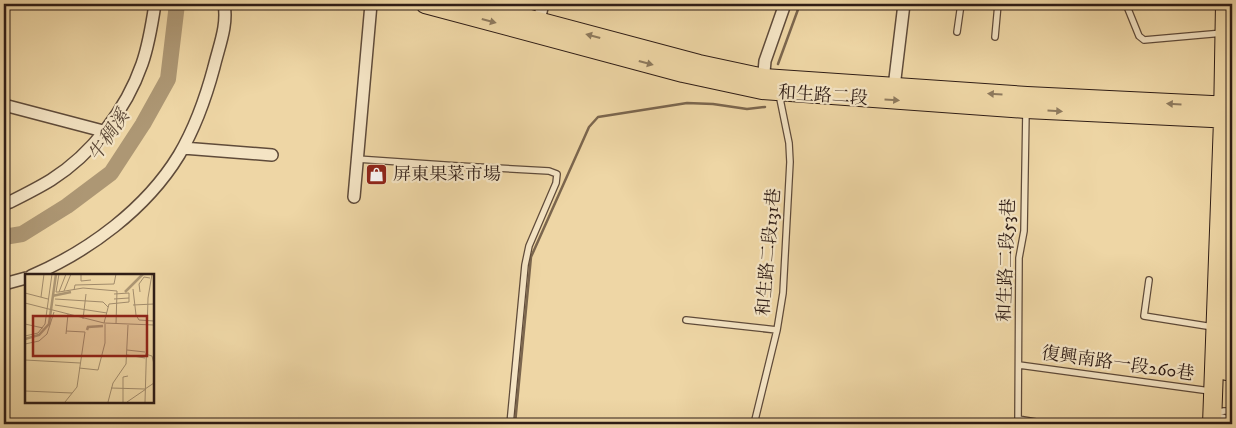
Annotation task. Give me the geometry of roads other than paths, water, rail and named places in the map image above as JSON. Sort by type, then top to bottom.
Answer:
[{"type":"main road","name":"和生路二段","points":[[425,4],[537,27]]},
{"type":"main road","name":"和生路二段","points":[[474,4],[537,27],[683,73],[771,85],[1026,103],[1228,113]]},
{"type":"main road","points":[[1222,417],[1230,346],[1224,261],[1228,113],[1228,32],[1225,4]]},
{"type":"main road","name":"和生路二段","points":[[771,85],[894,87],[1026,103]]},
{"type":"main road","points":[[1222,417],[1213,391],[1215,327],[1232,205]]},
{"type":"street","points":[[4,204],[51,180],[85,153],[116,117],[132,88],[142,64],[150,37],[155,4]]},
{"type":"street","points":[[35,274],[59,263],[93,243],[122,220],[152,190],[183,148],[193,129],[208,88],[226,20],[224,4]]},
{"type":"street","points":[[354,197],[371,4]]},
{"type":"street","points":[[537,27],[543,4]]},
{"type":"street","points":[[771,85],[764,61],[785,4]]},
{"type":"street","points":[[894,87],[904,4]]},
{"type":"street","points":[[4,105],[103,131]]},
{"type":"street","points":[[183,148],[272,155]]},
{"type":"street","points":[[4,284],[25,278]]},
{"type":"lane","points":[[957,32],[961,4]]},
{"type":"lane","points":[[995,37],[998,4]]},
{"type":"lane","points":[[1126,4],[1139,36],[1144,40],[1228,32]]},
{"type":"lane","name":"和生路二段131巷","points":[[754,424],[777,330],[783,293],[790,162],[789,143],[771,85]]},
{"type":"lane","name":"和生路二段53巷","points":[[1018,422],[1019,267],[1024,231],[1026,103]]},
{"type":"lane","points":[[357,159],[550,171],[557,174],[556,183],[529,246],[525,265],[510,424]]},
{"type":"lane","points":[[1149,280],[1144,316],[1215,327]]},
{"type":"lane","points":[[686,320],[777,330]]},
{"type":"lane","name":"復興南路一段260巷","points":[[1019,365],[1213,391]]},
{"type":"lane","points":[[1018,422],[1048,424]]},
{"type":"waterway","name":"牛稠溪","points":[[4,237],[22,234],[67,206],[111,173],[143,124],[168,79],[177,4]]},
{"type":"waterway","points":[[778,64],[800,4]]},
{"type":"waterway","points":[[515,424],[531,257],[589,127],[598,117],[687,103],[713,104],[747,109],[765,107]]},
{"type":"place","name":"屏東果菜市場","points":[[377,174]]}]
